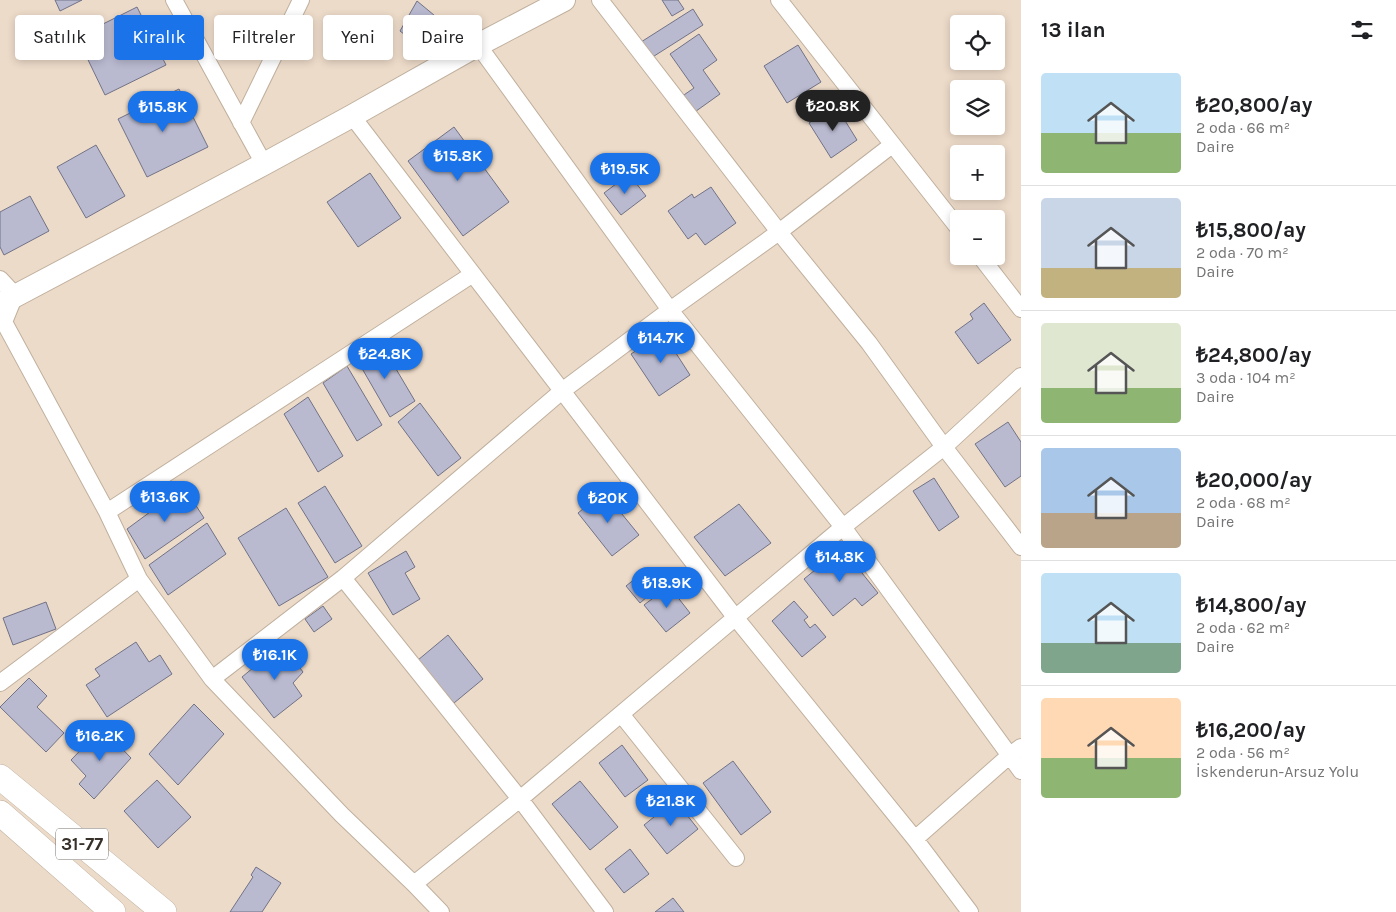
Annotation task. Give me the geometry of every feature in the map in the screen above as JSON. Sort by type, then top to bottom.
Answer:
[{"type":"main road","name":"31-77","points":[[0,777],[164,912]]},
{"type":"main road","points":[[0,813],[113,912]]},
{"type":"street","points":[[174,0],[264,164]]},
{"type":"street","points":[[241,123],[301,0]]},
{"type":"street","points":[[482,43],[564,0]]},
{"type":"street","points":[[600,0],[779,232],[870,343],[944,447],[1021,547]]},
{"type":"street","points":[[779,0],[950,218]]},
{"type":"street","points":[[482,51],[670,310],[843,527],[1015,751],[1021,771]]},
{"type":"street","points":[[441,912],[342,815],[212,679],[139,580],[107,512],[4,322],[5,293],[264,164],[451,60]]},
{"type":"street","points":[[352,116],[735,618],[915,839],[970,912]]},
{"type":"street","points":[[212,679],[343,578],[562,391],[670,310],[779,232],[892,145]]},
{"type":"street","points":[[987,265],[1021,309]]},
{"type":"street","points":[[107,512],[473,274]]},
{"type":"street","points":[[414,884],[520,799],[843,527],[944,447],[1021,376]]},
{"type":"street","points":[[343,578],[520,799],[605,912]]},
{"type":"street","points":[[0,683],[139,580]]},
{"type":"street","points":[[621,714],[736,858]]},
{"type":"street","points":[[915,839],[1015,751]]},
{"type":"building","points":[[55,0],[82,0],[60,11]]},
{"type":"building","points":[[662,0],[678,0],[684,9],[672,16]]},
{"type":"building","points":[[417,1],[434,15],[409,15]]},
{"type":"building","points":[[137,7],[141,15],[121,15]]},
{"type":"building","points":[[693,9],[703,25],[651,58],[641,42]]},
{"type":"building","points":[[114,18],[114,60],[164,60],[166,65],[105,95],[88,60],[104,60],[104,24]]},
{"type":"building","points":[[699,34],[717,60],[703,70],[720,94],[692,114],[681,97],[694,88],[670,54]]},
{"type":"building","points":[[798,45],[821,82],[787,103],[764,66]]},
{"type":"building","points":[[179,89],[208,147],[147,177],[118,119]]},
{"type":"building","points":[[836,106],[857,140],[831,158],[809,123]]},
{"type":"building","points":[[454,127],[509,202],[463,236],[408,161]]},
{"type":"building","points":[[96,145],[125,196],[86,218],[57,167]]},
{"type":"building","points":[[370,173],[401,218],[358,247],[327,202]]},
{"type":"building","points":[[629,174],[646,196],[621,215],[604,193]]},
{"type":"building","points":[[711,187],[736,223],[705,245],[696,233],[688,239],[668,211],[692,194],[694,198]]},
{"type":"building","points":[[30,196],[49,231],[4,255],[0,247],[0,212]]},
{"type":"building","points":[[984,303],[1011,340],[978,364],[955,332],[973,319],[970,314]]},
{"type":"building","points":[[663,333],[690,375],[659,396],[631,354]]},
{"type":"building","points":[[380,342],[415,401],[390,417],[356,358]]},
{"type":"building","points":[[347,366],[382,425],[357,441],[323,383]]},
{"type":"building","points":[[308,397],[343,456],[318,472],[284,414]]},
{"type":"building","points":[[420,403],[461,458],[438,476],[398,422]]},
{"type":"building","points":[[1008,422],[1021,442],[1021,476],[1005,487],[975,444]]},
{"type":"building","points":[[934,478],[959,517],[939,531],[913,491]]},
{"type":"building","points":[[325,486],[362,546],[335,563],[298,503]]},
{"type":"building","points":[[184,487],[204,518],[145,559],[127,529]]},
{"type":"building","points":[[604,492],[639,535],[612,556],[578,513]]},
{"type":"building","points":[[739,504],[771,543],[725,576],[694,537]]},
{"type":"building","points":[[286,508],[328,577],[279,606],[238,538]]},
{"type":"building","points":[[207,523],[226,554],[168,595],[149,565]]},
{"type":"building","points":[[842,548],[878,593],[862,606],[855,598],[833,616],[804,579]]},
{"type":"building","points":[[406,551],[415,567],[405,573],[420,599],[393,615],[368,573]]},
{"type":"building","points":[[641,574],[655,590],[640,603],[626,586]]},
{"type":"building","points":[[669,586],[690,613],[666,632],[644,605]]},
{"type":"building","points":[[794,601],[808,617],[804,620],[810,628],[815,624],[826,637],[802,657],[772,621]]},
{"type":"building","points":[[46,602],[56,629],[13,645],[3,618]]},
{"type":"building","points":[[323,606],[332,619],[314,632],[305,619]]},
{"type":"building","points":[[448,635],[483,679],[454,703],[418,660]]},
{"type":"building","points":[[136,642],[149,662],[160,655],[172,674],[107,717],[86,685],[100,676],[95,669]]},
{"type":"building","points":[[282,644],[303,672],[293,683],[302,696],[274,718],[242,677]]},
{"type":"building","points":[[29,678],[47,696],[37,707],[64,733],[46,752],[0,707]]},
{"type":"building","points":[[194,704],[224,734],[178,785],[149,754]]},
{"type":"building","points":[[102,728],[131,758],[94,799],[79,784],[86,776],[71,760]]},
{"type":"building","points":[[622,745],[648,780],[625,797],[599,763]]},
{"type":"building","points":[[733,761],[771,812],[741,835],[703,783]]},
{"type":"building","points":[[157,780],[191,817],[158,848],[124,811]]},
{"type":"building","points":[[580,781],[618,827],[590,850],[552,804]]},
{"type":"building","points":[[675,800],[698,829],[667,854],[644,825]]},
{"type":"building","points":[[630,849],[649,874],[624,893],[605,869]]},
{"type":"building","points":[[256,867],[281,883],[262,912],[230,912],[253,877],[251,875]]},
{"type":"building","points":[[673,898],[684,912],[655,912]]}]
